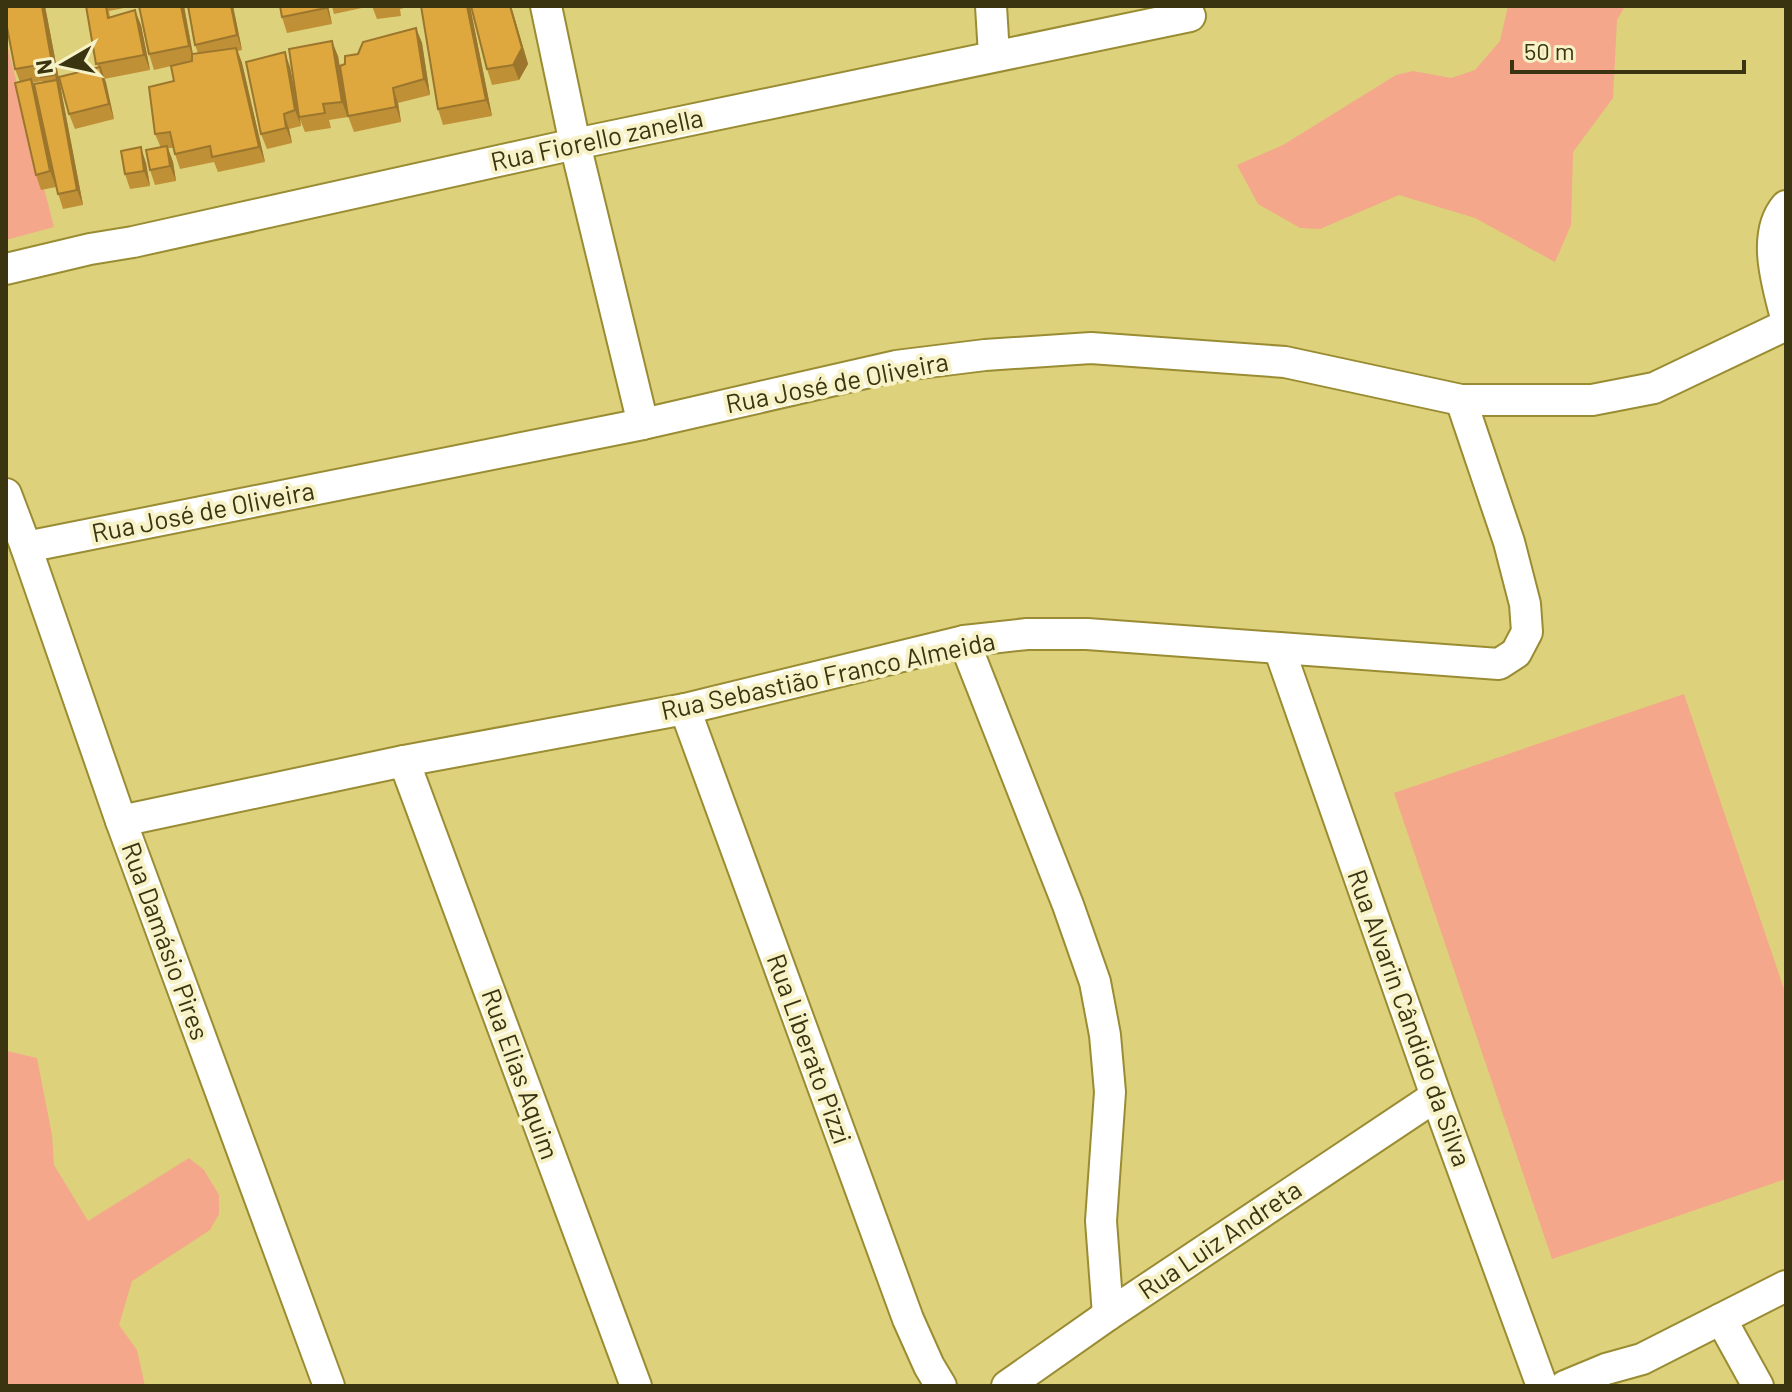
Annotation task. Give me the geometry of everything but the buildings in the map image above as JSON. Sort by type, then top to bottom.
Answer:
[{"type":"street","points":[[546,6],[575,144],[643,424]]},
{"type":"street","points":[[991,6],[994,55]]},
{"type":"street","name":"Rua Fiorello zanella","points":[[6,269],[575,144],[1190,16]]},
{"type":"street","points":[[1786,206],[1781,212],[1771,245],[1786,318]]},
{"type":"street","name":"Rua José de Oliveira","points":[[26,547],[643,424],[896,366],[985,355],[1091,348],[1285,362],[1461,400],[1592,400],[1654,388],[1786,325]]},
{"type":"street","name":"Rua Sebastião Franco Almeida","points":[[121,821],[404,761],[685,709],[964,641],[1027,634],[1087,634],[1499,664],[1516,653],[1527,632],[1525,604],[1509,542],[1461,400]]},
{"type":"street","name":"Rua Damásio Pires","points":[[6,494],[121,821],[329,1386]]},
{"type":"street","points":[[964,641],[1095,982],[1105,1035],[1110,1092],[1101,1221],[1108,1315]]},
{"type":"street","name":"Rua Alvarin Cândido da Silva","points":[[1279,648],[1436,1096],[1542,1386]]},
{"type":"street","name":"Rua Liberato Pizzi","points":[[685,709],[908,1319],[941,1386]]},
{"type":"street","name":"Rua Elias Aquim","points":[[404,761],[636,1386]]},
{"type":"street","name":"Rua Luiz Andreta","points":[[1007,1386],[1436,1096]]},
{"type":"street","points":[[1565,1386],[1606,1369],[1642,1359],[1786,1286]]},
{"type":"street","points":[[1721,1319],[1758,1386]]},
{"type":"street","points":[[1612,1386],[1642,1359]]},
{"type":"shaded area","points":[[1508,6],[1625,6],[1617,20],[1613,98],[1573,152],[1571,225],[1555,262],[1475,218],[1399,195],[1320,229],[1300,228],[1258,204],[1237,165],[1283,145],[1396,75],[1413,71],[1451,78],[1475,70],[1500,41]]},
{"type":"shaded area","points":[[6,41],[54,227],[6,240]]},
{"type":"shaded area","points":[[1684,694],[1786,995],[1786,1179],[1552,1259],[1394,793]]},
{"type":"shaded area","points":[[7,1051],[37,1058],[52,1135],[54,1165],[88,1221],[189,1158],[204,1170],[219,1195],[219,1214],[210,1230],[132,1281],[119,1325],[137,1350],[145,1386],[6,1386]]}]
